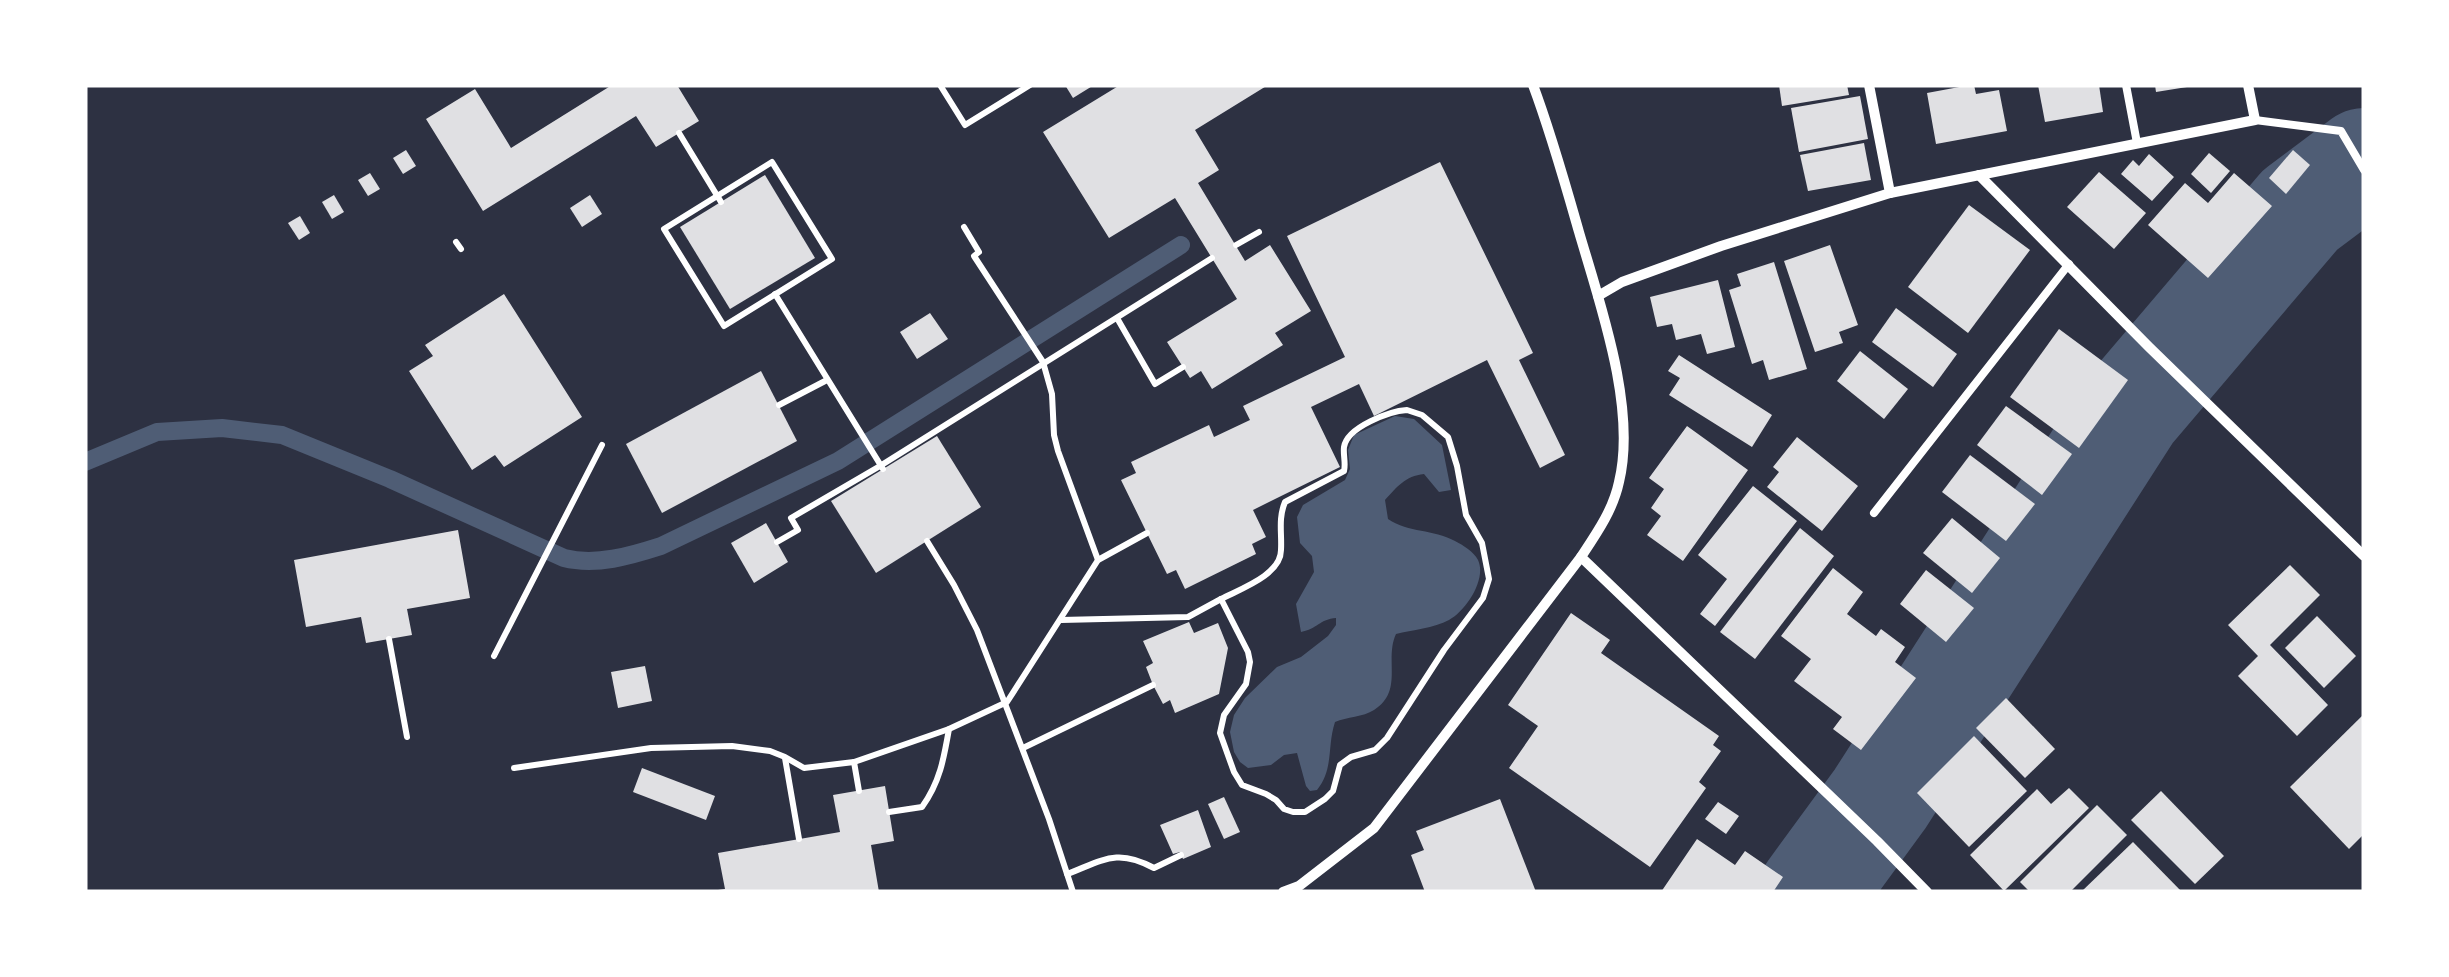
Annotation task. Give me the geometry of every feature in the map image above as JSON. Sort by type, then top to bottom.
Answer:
[{"type":"street","points":[[1283,892],[1300,889],[1374,828],[1581,557],[1610,509],[1620,481],[1624,431],[1619,386],[1598,296],[1533,85]]},
{"type":"street","points":[[1868,85],[1890,193]]},
{"type":"street","points":[[1598,296],[1622,282],[1720,246],[1890,193],[2256,120],[2248,85]]},
{"type":"street","points":[[1979,175],[2364,556]]},
{"type":"street","points":[[1581,557],[1927,892]]},
{"type":"lane","points":[[2126,85],[2137,143]]},
{"type":"lane","points":[[2256,120],[2341,131],[2364,170]]},
{"type":"lane","points":[[1874,512],[2069,264]]},
{"type":"path","points":[[940,85],[965,125],[1030,85]]},
{"type":"path","points":[[679,133],[719,199]]},
{"type":"path","points":[[772,162],[832,259],[724,326],[664,229],[719,199],[772,162]]},
{"type":"path","points":[[964,227],[979,252],[974,256],[1041,360],[1052,394],[1058,451],[1098,560]]},
{"type":"path","points":[[1236,244],[1259,232]]},
{"type":"path","points":[[776,542],[798,530],[791,518],[882,468],[1041,360],[1212,258]]},
{"type":"path","points":[[774,294],[882,468]]},
{"type":"path","points":[[1117,318],[1155,384],[1183,367]]},
{"type":"path","points":[[779,405],[827,380]]},
{"type":"path","points":[[1060,620],[1188,617],[1220,599],[1274,570],[1282,552],[1280,520],[1285,502],[1344,471],[1344,448],[1356,429],[1394,411],[1407,410],[1422,416],[1448,437],[1466,515],[1486,556],[1489,579],[1483,598],[1386,738],[1376,750],[1351,756],[1340,765],[1333,791],[1305,812],[1293,812],[1266,794],[1242,785],[1225,752],[1221,722],[1246,684],[1250,662],[1220,599]]},
{"type":"path","points":[[494,656],[602,445]]},
{"type":"path","points":[[514,768],[651,748],[732,746],[753,747],[804,768],[854,762],[949,728],[1006,702],[1098,560],[1147,533]]},
{"type":"path","points":[[927,541],[977,630],[1073,892]]},
{"type":"path","points":[[389,639],[406,737]]},
{"type":"path","points":[[1023,748],[1153,685]]},
{"type":"path","points":[[889,812],[922,807],[932,794],[939,781],[949,728]]},
{"type":"path","points":[[785,757],[799,839]]},
{"type":"path","points":[[854,762],[859,790]]},
{"type":"path","points":[[1067,874],[1115,856],[1137,859],[1154,868],[1181,855]]},
{"type":"water","points":[[1395,416],[1414,419],[1442,445],[1451,490],[1439,492],[1424,474],[1412,477],[1385,500],[1388,519],[1461,545],[1478,560],[1480,576],[1468,602],[1455,616],[1437,625],[1396,634],[1388,694],[1370,712],[1335,722],[1326,774],[1317,790],[1310,791],[1297,753],[1284,755],[1271,765],[1248,768],[1234,752],[1230,732],[1234,715],[1245,698],[1277,667],[1301,657],[1336,625],[1336,618],[1301,632],[1296,604],[1314,572],[1312,556],[1300,543],[1297,517],[1303,505],[1345,480],[1354,435]]},
{"type":"building","points":[[612,85],[677,85],[699,121],[656,147],[636,116],[483,211],[426,119],[475,89],[511,148]]},
{"type":"building","points":[[1065,85],[1094,85],[1073,98]]},
{"type":"building","points":[[1120,85],[1268,85],[1195,130],[1219,170],[1198,183],[1245,261],[1270,245],[1311,311],[1275,333],[1283,345],[1212,389],[1201,371],[1190,378],[1167,342],[1237,299],[1175,198],[1109,238],[1043,132]]},
{"type":"building","points":[[1779,85],[1847,85],[1849,95],[1782,106]]},
{"type":"building","points":[[1974,85],[1976,94],[1999,90],[2007,131],[1936,144],[1927,93]]},
{"type":"building","points":[[2038,85],[2099,85],[2103,112],[2045,122]]},
{"type":"building","points":[[2155,85],[2187,85],[2187,87],[2156,92]]},
{"type":"building","points":[[1860,96],[1868,139],[1799,152],[1791,108]]},
{"type":"building","points":[[1864,143],[1871,180],[1808,191],[1800,155]]},
{"type":"building","points":[[406,150],[416,166],[403,174],[393,158]]},
{"type":"building","points":[[2293,150],[2310,165],[2286,194],[2269,178]]},
{"type":"building","points":[[2209,153],[2230,171],[2211,193],[2191,174]]},
{"type":"building","points":[[2149,154],[2174,177],[2152,201],[2121,174],[2133,160],[2139,166]]},
{"type":"building","points":[[1440,162],[1533,353],[1519,360],[1565,455],[1540,468],[1487,360],[1374,416],[1359,384],[1311,407],[1340,467],[1253,510],[1266,537],[1252,544],[1256,554],[1185,589],[1176,570],[1167,574],[1121,480],[1136,473],[1131,462],[1209,425],[1214,437],[1250,420],[1243,406],[1345,357],[1287,236]]},
{"type":"building","points":[[2099,172],[2146,213],[2114,249],[2067,207]]},
{"type":"building","points":[[370,173],[380,189],[368,196],[358,180]]},
{"type":"building","points":[[2234,173],[2272,206],[2208,278],[2148,225],[2185,183],[2208,203]]},
{"type":"building","points":[[765,175],[815,258],[730,309],[680,227]]},
{"type":"building","points":[[334,195],[344,212],[332,219],[322,202]]},
{"type":"building","points":[[590,195],[602,214],[582,227],[570,208]]},
{"type":"building","points":[[1969,205],[2030,250],[1968,333],[1908,287]]},
{"type":"building","points":[[300,216],[310,233],[299,240],[288,223]]},
{"type":"building","points":[[1830,245],[1858,325],[1839,332],[1843,343],[1815,352],[1784,261]]},
{"type":"building","points":[[1774,262],[1807,369],[1769,380],[1763,360],[1752,364],[1729,290],[1741,286],[1737,274]]},
{"type":"building","points":[[1718,280],[1735,347],[1707,354],[1701,334],[1676,340],[1672,324],[1657,327],[1650,297]]},
{"type":"building","points":[[504,294],[582,417],[504,467],[495,455],[472,470],[409,371],[433,356],[425,345]]},
{"type":"building","points":[[1896,308],[1957,354],[1933,387],[1872,342]]},
{"type":"building","points":[[930,313],[948,339],[917,359],[900,332]]},
{"type":"building","points":[[2059,329],[2128,380],[2079,448],[2010,397]]},
{"type":"building","points":[[1860,351],[1908,389],[1884,419],[1837,381]]},
{"type":"building","points":[[1679,355],[1772,415],[1752,447],[1669,395],[1680,378],[1668,371]]},
{"type":"building","points":[[761,371],[797,441],[662,513],[626,444]]},
{"type":"building","points":[[2006,406],[2072,454],[2042,495],[1977,445]]},
{"type":"building","points":[[1687,426],[1748,470],[1683,561],[1647,535],[1661,516],[1651,508],[1664,489],[1649,478]]},
{"type":"building","points":[[937,436],[981,507],[876,573],[831,501]]},
{"type":"building","points":[[1797,437],[1858,486],[1822,531],[1767,487],[1779,472],[1773,467]]},
{"type":"building","points":[[1970,455],[2035,504],[2006,541],[1942,492]]},
{"type":"building","points":[[1753,486],[1797,521],[1715,626],[1700,614],[1727,579],[1698,555]]},
{"type":"building","points":[[1952,518],[2000,558],[1972,593],[1923,553]]},
{"type":"building","points":[[766,523],[788,562],[754,583],[731,543]]},
{"type":"building","points":[[1800,528],[1834,556],[1755,659],[1720,632]]},
{"type":"building","points":[[458,530],[470,598],[407,609],[412,635],[366,643],[361,617],[306,627],[294,560]]},
{"type":"building","points":[[2290,565],[2320,595],[2270,645],[2328,705],[2297,736],[2238,676],[2258,656],[2228,625]]},
{"type":"building","points":[[1833,568],[1863,592],[1847,614],[1876,636],[1881,629],[1905,647],[1895,662],[1916,678],[1861,750],[1833,729],[1842,717],[1794,681],[1811,659],[1781,636]]},
{"type":"building","points":[[1926,570],[1974,608],[1946,642],[1900,604]]},
{"type":"building","points":[[1571,613],[1610,640],[1601,653],[1719,736],[1713,745],[1721,751],[1699,782],[1706,788],[1650,867],[1509,768],[1538,726],[1508,705]]},
{"type":"building","points":[[2317,616],[2356,656],[2324,688],[2285,648]]},
{"type":"building","points":[[1189,622],[1194,633],[1218,623],[1228,648],[1219,694],[1175,713],[1170,700],[1163,704],[1153,685],[1146,667],[1153,663],[1143,641]]},
{"type":"building","points":[[645,666],[652,701],[618,708],[611,672]]},
{"type":"building","points":[[2006,698],[2055,749],[2025,778],[1976,728]]},
{"type":"building","points":[[2364,714],[2364,834],[2349,849],[2290,787]]},
{"type":"building","points":[[1974,736],[2027,791],[1969,847],[1917,793]]},
{"type":"building","points":[[642,768],[715,796],[706,820],[633,792]]},
{"type":"building","points":[[885,786],[894,841],[871,845],[879,892],[718,892],[725,889],[718,853],[840,832],[833,795]]},
{"type":"building","points":[[2069,788],[2089,808],[2004,891],[1970,855],[2037,789],[2051,804]]},
{"type":"building","points":[[2161,791],[2224,856],[2195,884],[2131,820]]},
{"type":"building","points":[[1224,797],[1240,832],[1224,839],[1208,804]]},
{"type":"building","points":[[1500,799],[1536,892],[1425,892],[1411,855],[1424,850],[1416,831]]},
{"type":"building","points":[[1718,802],[1739,816],[1726,834],[1705,819]]},
{"type":"building","points":[[2097,805],[2127,835],[2070,892],[2030,892],[2020,882]]},
{"type":"building","points":[[1198,810],[1211,847],[1183,859],[1180,852],[1173,854],[1160,825]]},
{"type":"building","points":[[1697,839],[1735,865],[1745,851],[1783,877],[1773,892],[1661,892]]},
{"type":"building","points":[[2133,842],[2182,892],[2081,892]]},
{"type":"waterway","points":[[1812,892],[1880,799],[2129,411],[2300,210],[2364,162]]},
{"type":"waterway","points":[[85,462],[157,432],[222,428],[282,435],[564,558],[613,559],[661,546],[838,461],[1181,245]]}]
